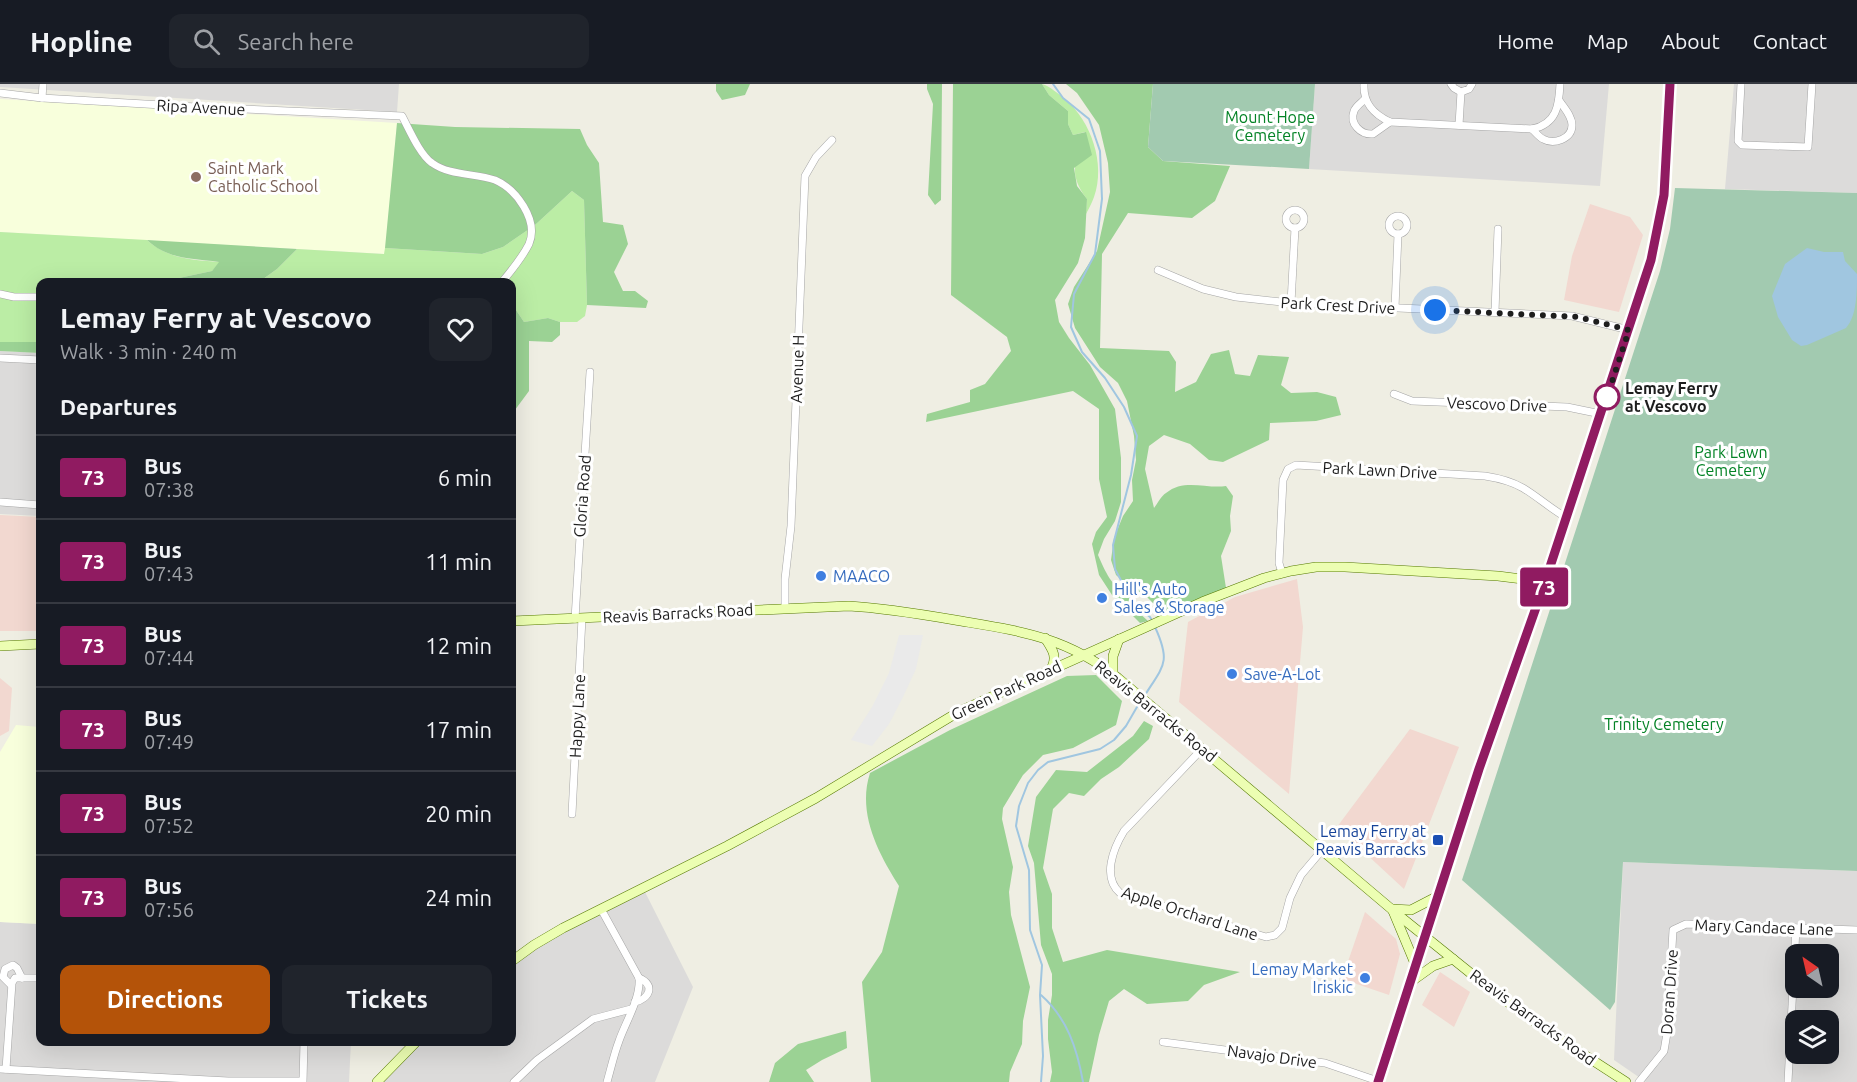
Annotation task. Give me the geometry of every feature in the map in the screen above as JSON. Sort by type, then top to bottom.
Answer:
[{"type":"main road","points":[[1378,1081],[1479,769],[1567,518],[1651,260],[1659,228],[1664,185],[1670,84]]},
{"type":"main road","name":"Green Park Road","points":[[516,958],[549,936],[796,809],[960,711],[1232,590],[1282,573],[1316,567],[1498,576],[1545,582]]},
{"type":"main road","name":"Reavis Barracks Road","points":[[516,621],[837,606],[876,607],[1045,638],[1085,654],[1116,676],[1453,959],[1536,1023],[1626,1082]]},
{"type":"main road","points":[[1045,638],[1054,655],[1055,662],[1051,669]]},
{"type":"main road","points":[[1116,676],[1113,656],[1119,639]]},
{"type":"main road","points":[[0,646],[36,644]]},
{"type":"main road","points":[[1416,966],[1392,909],[1411,910],[1438,896]]},
{"type":"main road","points":[[1412,981],[1433,966],[1453,959]]},
{"type":"main road","points":[[377,1082],[412,1046]]},
{"type":"street","points":[[42,98],[43,84]]},
{"type":"street","points":[[1364,84],[1365,99],[1373,111],[1390,122],[1532,129],[1540,128],[1556,113],[1560,84]]},
{"type":"street","points":[[1451,84],[1461,92]]},
{"type":"street","points":[[1461,92],[1469,89],[1472,84]]},
{"type":"street","points":[[1742,84],[1738,141],[1742,145],[1808,147],[1812,84]]},
{"type":"street","points":[[1459,126],[1461,92]]},
{"type":"street","name":"Ripa Avenue","points":[[0,93],[42,98],[402,116],[415,141],[431,163],[459,174],[495,180],[516,194],[530,219],[530,242],[516,266],[506,278]]},
{"type":"street","points":[[1365,99],[1355,108],[1353,115],[1362,132],[1373,134],[1390,122]]},
{"type":"street","points":[[1532,129],[1543,139],[1551,141],[1566,138],[1571,132],[1572,125],[1559,100]]},
{"type":"street","name":"Avenue H","points":[[785,608],[785,579],[791,526],[805,176],[816,157],[832,140]]},
{"type":"street","points":[[1291,303],[1295,228]]},
{"type":"street","points":[[1495,312],[1498,228]]},
{"type":"street","points":[[1395,308],[1398,234]]},
{"type":"street","name":"Park Crest Drive","points":[[1158,270],[1203,289],[1236,297],[1291,303],[1578,317],[1629,330]]},
{"type":"street","points":[[0,294],[14,297],[36,297]]},
{"type":"street","points":[[0,358],[36,360]]},
{"type":"street","name":"Gloria Road","points":[[578,618],[590,372]]},
{"type":"street","name":"Vescovo Drive","points":[[1394,394],[1412,401],[1567,407],[1601,414]]},
{"type":"street","name":"Park Lawn Drive","points":[[1282,573],[1279,563],[1283,480],[1288,469],[1296,465],[1485,476],[1501,479],[1524,489],[1567,518]]},
{"type":"street","points":[[0,502],[36,505]]},
{"type":"street","name":"Happy Lane","points":[[572,814],[578,618]]},
{"type":"street","name":"Apple Orchard Lane","points":[[1202,749],[1118,840],[1109,871],[1114,887],[1120,893],[1266,937],[1282,928],[1290,898],[1301,875],[1323,849]]},
{"type":"street","points":[[601,909],[639,978],[639,990],[618,1043],[607,1082]]},
{"type":"street","name":"Mary Candace Lane","points":[[1673,930],[1686,924],[1857,930]]},
{"type":"street","points":[[1788,1082],[1796,928]]},
{"type":"street","name":"Doran Drive","points":[[1640,1082],[1664,1051],[1668,1033],[1673,930]]},
{"type":"street","points":[[36,978],[16,980],[3,1069],[114,1079],[302,1082],[304,1046]]},
{"type":"street","points":[[514,1082],[537,1060],[593,1019],[633,1006]]},
{"type":"street","name":"Navajo Drive","points":[[1163,1042],[1304,1059],[1325,1063],[1378,1081]]},
{"type":"shaded area","points":[[0,84],[399,84],[397,112],[0,87]]},
{"type":"shaded area","points":[[1315,84],[1609,84],[1600,186],[1309,169]]},
{"type":"shaded area","points":[[1734,84],[1857,84],[1857,193],[1725,189]]},
{"type":"shaded area","name":"Saint Mark Catholic School","points":[[0,99],[397,123],[385,254],[0,232]]},
{"type":"shaded area","points":[[1590,204],[1630,217],[1643,235],[1619,312],[1564,300],[1572,256]]},
{"type":"shaded area","points":[[0,351],[36,353],[36,516],[0,514]]},
{"type":"shaded area","points":[[0,515],[36,517],[36,631],[0,631]]},
{"type":"shaded area","points":[[1297,579],[1303,627],[1289,794],[1179,702],[1188,622],[1235,597]]},
{"type":"shaded area","points":[[899,635],[923,635],[916,669],[889,724],[872,746],[851,740],[872,707],[889,673]]},
{"type":"shaded area","points":[[0,678],[12,688],[9,731],[0,736]]},
{"type":"shaded area","points":[[16,725],[36,727],[36,924],[0,922],[0,752]]},
{"type":"shaded area","points":[[1410,729],[1459,747],[1404,889],[1337,827]]},
{"type":"shaded area","points":[[1623,862],[1857,871],[1857,1082],[1646,1082],[1614,1060]]},
{"type":"shaded area","points":[[645,892],[693,987],[655,1082],[383,1082],[418,1046],[516,1046],[516,964],[551,938]]},
{"type":"shaded area","points":[[1365,912],[1396,939],[1400,954],[1389,995],[1342,979]]},
{"type":"shaded area","points":[[0,922],[36,924],[36,1046],[351,1046],[349,1082],[0,1082]]},
{"type":"shaded area","points":[[1440,972],[1470,992],[1454,1027],[1422,1005]]},
{"type":"green space","points":[[716,84],[750,84],[745,95],[722,100],[716,91]]},
{"type":"green space","points":[[927,84],[942,84],[941,200],[935,205],[928,195],[933,104]]},
{"type":"green space","points":[[953,84],[1042,84],[1049,95],[1068,111],[1068,124],[1073,135],[1086,132],[1092,155],[1074,168],[1077,186],[1087,199],[1085,238],[1078,263],[1055,300],[1059,322],[1090,365],[1115,409],[1121,458],[1121,502],[1115,521],[1098,555],[1106,573],[1118,588],[1129,595],[1136,610],[1148,621],[1140,623],[1112,595],[1099,575],[1092,544],[1096,532],[1107,517],[1099,479],[1099,409],[1073,391],[926,422],[927,414],[970,402],[970,390],[985,384],[1011,351],[1007,337],[951,295]]},
{"type":"green space","points":[[1042,84],[1054,90],[1074,108],[1089,131],[1094,144],[1097,157],[1097,184],[1086,214],[1087,199],[1075,174],[1076,159],[1085,132],[1073,135],[1068,124],[1068,111],[1049,95]]},
{"type":"green space","points":[[1066,84],[1153,84],[1148,147],[1163,161],[1230,166],[1215,201],[1192,218],[1128,213],[1102,254],[1100,348],[1169,351],[1176,362],[1175,392],[1196,382],[1211,354],[1229,350],[1235,374],[1250,376],[1258,355],[1289,357],[1281,385],[1291,393],[1317,392],[1336,397],[1341,415],[1316,421],[1270,423],[1269,440],[1223,462],[1209,460],[1190,444],[1164,435],[1149,446],[1145,469],[1154,508],[1164,494],[1180,486],[1226,486],[1233,496],[1230,516],[1231,531],[1221,556],[1226,588],[1157,618],[1154,604],[1147,597],[1137,594],[1116,575],[1111,560],[1114,538],[1123,516],[1133,501],[1132,480],[1136,460],[1134,436],[1127,401],[1118,383],[1100,367],[1075,328],[1068,304],[1074,287],[1097,251],[1110,192],[1108,163],[1099,125],[1077,93]]},
{"type":"green space","name":"Mount Hope Cemetery","points":[[1153,84],[1315,84],[1309,169],[1163,161],[1148,147]]},
{"type":"green space","points":[[397,123],[455,127],[580,129],[599,163],[603,222],[623,225],[628,244],[614,272],[623,291],[635,291],[648,301],[646,308],[587,305],[584,200],[572,191],[535,225],[503,247],[482,254],[385,248]]},
{"type":"green space","points":[[1675,188],[1857,193],[1857,871],[1623,862],[1615,1002],[1610,1010],[1462,880],[1660,271],[1670,229]]},
{"type":"green space","points":[[572,191],[584,200],[587,305],[585,316],[577,322],[560,322],[548,318],[524,322],[516,310],[516,278],[265,278],[297,249],[384,254],[385,248],[482,254],[503,247],[535,225]]},
{"type":"green space","points":[[0,232],[147,240],[172,255],[220,262],[212,271],[179,278],[36,278],[36,342],[0,342]]},
{"type":"green space","points":[[147,240],[297,249],[265,278],[179,278],[212,271],[219,262],[172,255],[155,247]]},
{"type":"green space","points":[[516,310],[524,322],[548,318],[560,322],[560,335],[552,342],[529,341],[529,391],[516,409]]},
{"type":"green space","points":[[0,342],[36,342],[36,353],[0,351]]},
{"type":"green space","points":[[1096,675],[1122,701],[1116,725],[1073,748],[1043,755],[1023,775],[1003,808],[1002,819],[1013,867],[1009,892],[1011,915],[1030,987],[1023,1021],[1022,1044],[1010,1072],[1009,1082],[871,1082],[862,982],[882,952],[899,886],[877,846],[868,818],[866,803],[870,773],[950,730],[1067,676]]},
{"type":"green space","points":[[1144,721],[1153,726],[1149,739],[1084,796],[1069,793],[1053,809],[1043,868],[1052,894],[1052,928],[1063,962],[1107,950],[1240,972],[1204,985],[1188,1001],[1147,1004],[1124,989],[1109,1001],[1089,1082],[1050,1082],[1052,1072],[1048,1020],[1052,995],[1052,974],[1041,945],[1034,863],[1028,846],[1036,797],[1056,770],[1087,772],[1133,736]]},
{"type":"green space","points":[[846,1031],[847,1048],[806,1070],[814,1082],[769,1082],[775,1063],[798,1044]]},
{"type":"water","points":[[1807,248],[1824,252],[1843,252],[1845,261],[1857,274],[1856,296],[1852,317],[1846,328],[1801,346],[1792,340],[1778,317],[1772,296],[1785,264]]},
{"type":"waterway","points":[[1053,84],[1063,98],[1089,119],[1100,151],[1102,199],[1095,254],[1074,294],[1071,327],[1082,352],[1105,378],[1124,407],[1137,436],[1131,475],[1113,545],[1115,569],[1133,603],[1153,622]]},
{"type":"waterway","points":[[1145,695],[1163,663],[1163,648],[1155,627]]},
{"type":"waterway","points":[[1041,1082],[1042,965],[1030,930],[1029,870],[1016,826],[1019,806],[1028,783],[1038,770],[1048,762],[1100,749],[1114,740],[1126,726],[1141,700]]},
{"type":"waterway","points":[[1041,995],[1058,1014],[1070,1034],[1083,1082]]},
{"type":"bus line","name":"73","points":[[1378,1082],[1468,801],[1545,582],[1651,260],[1664,195],[1670,84]]},
{"type":"place","name":"Saint Mark Catholic School","points":[[196,177]]},
{"type":"place","name":"Lemay Ferry at Vescovo","points":[[1607,397]]},
{"type":"place","name":"MAACO","points":[[821,576]]},
{"type":"place","name":"Hill's Auto Sales & Storage","points":[[1102,598]]},
{"type":"place","name":"Save-A-Lot","points":[[1232,674]]},
{"type":"place","name":"Lemay Ferry at Reavis Barracks","points":[[1438,840]]},
{"type":"place","name":"Lemay Market Iriskic","points":[[1365,978]]},
{"type":"route","points":[[1435,310],[1578,317],[1629,330],[1607,397]]},
{"type":"park label","name":"Park Lawn Cemetery","points":[[1731,461]]},
{"type":"park label","name":"Trinity Cemetery","points":[[1664,724]]}]
